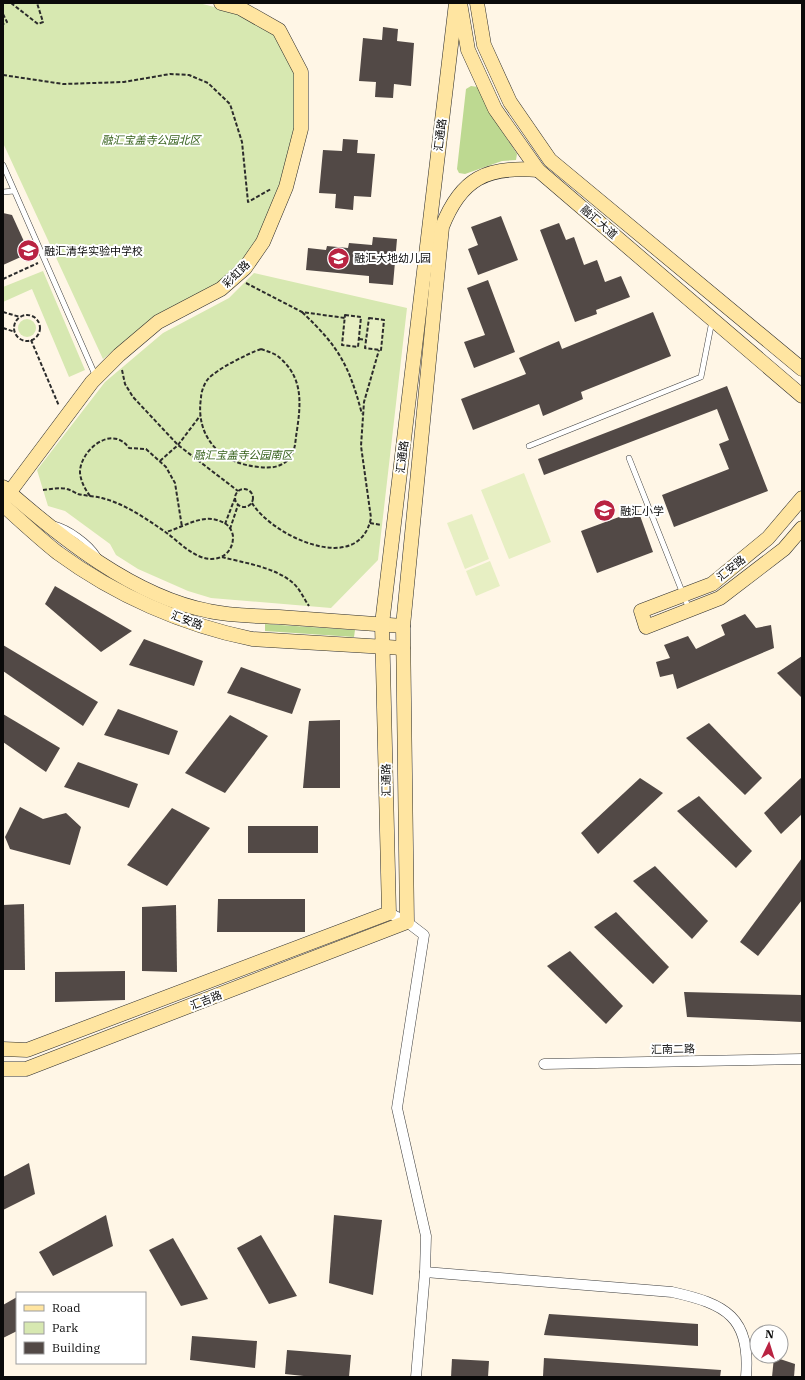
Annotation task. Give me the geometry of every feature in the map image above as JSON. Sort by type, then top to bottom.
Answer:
[{"type":"street","name":"彩虹路","points":[[5,497],[97,378],[119,355],[158,322],[221,289],[245,268],[263,242],[288,180],[301,129],[300,72],[279,30],[240,8],[221,3]]},
{"type":"street","name":"汇通路","points":[[389,913],[382,624],[456,3]]},
{"type":"street","name":"融汇大道","points":[[460,3],[468,50],[495,109],[538,170],[802,396]]},
{"type":"street","name":"融汇大道","points":[[477,3],[484,46],[510,102],[550,160],[802,369]]},
{"type":"street","name":"汇通路","points":[[407,922],[403,626],[442,227],[449,208],[460,192],[478,178],[496,171],[517,169],[538,170]]},
{"type":"street","name":"汇安路","points":[[5,497],[44,521],[68,541],[132,583],[182,604],[209,611],[403,626]]},
{"type":"street","name":"汇安路","points":[[5,497],[59,553],[123,594],[176,617],[227,634],[252,639],[382,648],[403,648]]},
{"type":"street","name":"汇安路","points":[[802,498],[768,538],[712,584],[641,611],[646,627],[720,598],[784,549],[802,528]]},
{"type":"street","points":[[389,913],[407,922],[424,935],[397,1108],[426,1236],[426,1272],[416,1377]]},
{"type":"street","name":"汇吉路","points":[[3,1049],[27,1050],[389,913]]},
{"type":"street","name":"汇吉路","points":[[3,1069],[26,1069],[407,922]]},
{"type":"street","name":"汇南二路","points":[[544,1064],[802,1059]]},
{"type":"street","points":[[426,1272],[672,1292],[696,1298],[723,1310],[738,1323],[746,1342],[746,1377]]},
{"type":"lane","points":[[3,165],[97,378]]},
{"type":"lane","points":[[3,192],[14,191]]},
{"type":"lane","points":[[529,446],[701,377],[713,320]]},
{"type":"lane","points":[[629,458],[690,610]]},
{"type":"path","points":[[11,3],[38,24],[43,22],[37,3]]},
{"type":"path","points":[[3,14],[7,22],[3,24]]},
{"type":"path","points":[[3,75],[63,84],[124,82],[170,74],[189,74],[208,83],[230,104],[242,142],[248,202],[288,180]]},
{"type":"path","points":[[3,279],[45,260]]},
{"type":"path","points":[[245,283],[302,312],[324,333],[343,358],[353,380],[362,417]]},
{"type":"path","points":[[3,312],[20,317],[28,315],[33,316],[39,323],[40,331],[35,338],[31,340],[23,340],[15,332],[3,328]]},
{"type":"path","points":[[302,312],[345,318]]},
{"type":"path","points":[[345,315],[361,317],[359,339],[358,347],[342,345],[345,315]]},
{"type":"path","points":[[15,332],[15,323],[20,317]]},
{"type":"path","points":[[252,503],[258,513],[291,535],[314,544],[335,549],[350,546],[361,539],[369,528],[371,518],[361,446],[362,417],[364,402],[379,350],[381,350],[384,320],[369,318],[365,348],[379,350]]},
{"type":"path","points":[[359,339],[366,340]]},
{"type":"path","points":[[31,340],[65,420]]},
{"type":"path","points":[[160,461],[178,445],[201,415],[200,405],[202,391],[208,379],[244,355],[261,349],[279,357],[292,372],[299,386],[300,404],[293,453],[287,460],[274,468],[249,466],[232,461],[214,447],[205,436],[201,415]]},
{"type":"path","points":[[119,355],[125,384],[133,397],[178,445],[238,491]]},
{"type":"path","points":[[90,496],[82,482],[80,471],[83,461],[93,448],[103,439],[115,437],[125,442],[129,448],[146,449],[166,467],[175,483],[182,527]]},
{"type":"path","points":[[43,490],[58,488],[67,489],[77,494],[117,503],[139,514],[166,532],[176,542],[202,557],[212,559],[222,557],[227,553],[232,545],[233,535],[230,529],[219,520],[206,518],[166,532]]},
{"type":"path","points":[[225,524],[238,491],[244,488],[250,490],[254,498],[252,503],[247,507],[238,505]]},
{"type":"path","points":[[230,529],[238,505],[235,497]]},
{"type":"path","points":[[370,523],[382,525]]},
{"type":"path","points":[[222,557],[282,575],[294,583],[309,607]]},
{"type":"green space","name":"融汇宝盖寺公园北区","points":[[3,3],[199,3],[237,13],[273,33],[295,73],[296,127],[280,185],[258,237],[242,263],[218,283],[155,317],[103,359],[3,143]]},
{"type":"green space","points":[[471,86],[478,87],[490,113],[517,154],[516,160],[502,161],[465,174],[459,173],[457,169],[466,89]]},
{"type":"green space","points":[[43,271],[85,370],[69,377],[32,289],[3,302],[3,287]]},
{"type":"green space","name":"融汇宝盖寺公园南区","points":[[254,273],[407,308],[378,560],[331,608],[211,598],[188,591],[138,569],[116,555],[110,544],[65,511],[48,506],[37,470],[105,382],[163,333],[229,298]]},
{"type":"green space","points":[[345,315],[361,317],[358,347],[342,345]]},
{"type":"green space","points":[[369,318],[384,320],[381,350],[365,348]]},
{"type":"green space","points":[[27,319],[33,322],[36,328],[33,334],[27,337],[21,334],[18,328],[21,322]]},
{"type":"green space","points":[[524,473],[551,542],[509,559],[481,490]]},
{"type":"green space","points":[[472,514],[489,559],[465,569],[447,523]]},
{"type":"green space","points":[[490,561],[500,586],[476,596],[466,571]]},
{"type":"green space","points":[[265,624],[355,630],[354,637],[265,631]]},
{"type":"building","points":[[383,27],[398,29],[397,41],[414,43],[411,86],[394,84],[393,98],[375,97],[376,82],[359,81],[363,38],[382,40]]},
{"type":"building","points":[[343,139],[358,140],[357,153],[375,154],[371,197],[354,196],[353,210],[335,208],[336,194],[319,193],[323,150],[342,151]]},
{"type":"building","points":[[3,213],[12,215],[27,248],[20,251],[23,256],[3,265]]},
{"type":"building","points":[[501,216],[518,260],[478,275],[468,249],[478,245],[471,227]]},
{"type":"building","points":[[559,223],[566,240],[574,237],[584,265],[597,260],[605,282],[621,276],[630,297],[596,310],[597,314],[575,322],[540,230]]},
{"type":"building","points":[[373,237],[397,239],[393,285],[369,283],[369,276],[306,270],[308,248],[326,250],[327,246],[348,248],[349,243],[372,245]]},
{"type":"building","points":[[488,280],[515,352],[474,368],[464,342],[485,335],[467,288]]},
{"type":"building","points":[[653,312],[671,356],[581,392],[583,399],[543,416],[539,404],[473,430],[461,399],[526,374],[519,358],[559,341],[562,349]]},
{"type":"building","points":[[727,386],[768,491],[674,527],[662,495],[729,469],[719,444],[729,440],[717,409],[544,475],[538,459]]},
{"type":"building","points":[[638,510],[653,552],[597,573],[581,531]]},
{"type":"building","points":[[55,586],[132,631],[101,652],[45,604]]},
{"type":"building","points":[[745,614],[756,628],[771,625],[774,648],[677,689],[673,674],[660,677],[656,662],[670,658],[664,645],[688,636],[696,649],[725,635],[721,625]]},
{"type":"building","points":[[144,639],[203,661],[194,686],[129,665]]},
{"type":"building","points":[[3,645],[98,702],[83,726],[3,671]]},
{"type":"building","points":[[802,656],[802,698],[777,673]]},
{"type":"building","points":[[241,667],[301,689],[292,714],[227,693]]},
{"type":"building","points":[[118,709],[178,731],[169,755],[104,735]]},
{"type":"building","points":[[3,714],[60,748],[46,772],[3,742]]},
{"type":"building","points":[[230,715],[268,736],[225,793],[185,773]]},
{"type":"building","points":[[340,720],[340,788],[303,788],[309,721]]},
{"type":"building","points":[[709,723],[762,778],[745,795],[686,738]]},
{"type":"building","points":[[78,762],[138,784],[129,808],[64,787]]},
{"type":"building","points":[[802,777],[802,814],[781,834],[764,813]]},
{"type":"building","points":[[640,778],[663,793],[598,854],[581,833]]},
{"type":"building","points":[[699,796],[752,851],[736,868],[677,811]]},
{"type":"building","points":[[20,807],[43,819],[66,813],[81,827],[70,865],[10,849],[5,837]]},
{"type":"building","points":[[172,808],[210,828],[167,886],[127,865]]},
{"type":"building","points":[[248,826],[318,826],[318,853],[248,853]]},
{"type":"building","points":[[802,858],[802,900],[758,956],[740,942]]},
{"type":"building","points":[[655,866],[708,921],[692,939],[633,881]]},
{"type":"building","points":[[218,899],[305,899],[305,932],[217,932]]},
{"type":"building","points":[[24,904],[25,970],[3,970],[3,905]]},
{"type":"building","points":[[176,905],[177,972],[142,971],[142,907]]},
{"type":"building","points":[[616,912],[669,967],[653,984],[594,927]]},
{"type":"building","points":[[570,951],[623,1006],[606,1024],[547,966]]},
{"type":"building","points":[[125,971],[125,1000],[55,1002],[55,972]]},
{"type":"building","points":[[684,992],[802,995],[802,1022],[687,1017]]},
{"type":"building","points":[[29,1163],[35,1194],[3,1210],[3,1177]]},
{"type":"building","points":[[106,1215],[113,1246],[53,1276],[39,1252]]},
{"type":"building","points":[[334,1215],[382,1220],[373,1295],[329,1283]]},
{"type":"building","points":[[261,1235],[297,1296],[269,1304],[237,1248]]},
{"type":"building","points":[[173,1238],[208,1299],[181,1306],[149,1250]]},
{"type":"building","points":[[16,1298],[16,1332],[3,1338],[3,1305]]},
{"type":"building","points":[[549,1314],[698,1324],[698,1346],[544,1335]]},
{"type":"building","points":[[192,1336],[257,1341],[255,1368],[190,1360]]},
{"type":"building","points":[[287,1350],[351,1355],[349,1377],[313,1377],[285,1374]]},
{"type":"building","points":[[544,1358],[721,1370],[720,1377],[543,1376]]},
{"type":"building","points":[[452,1359],[489,1361],[488,1377],[451,1377]]},
{"type":"building","points":[[789,1362],[795,1364],[794,1377],[772,1377],[773,1364],[789,1364]]},
{"type":"place","name":"融汇清华实验中学校","points":[[28,251]]},
{"type":"place","name":"融汇大地幼儿园","points":[[338,258]]},
{"type":"place","name":"融汇小学","points":[[605,511]]}]
